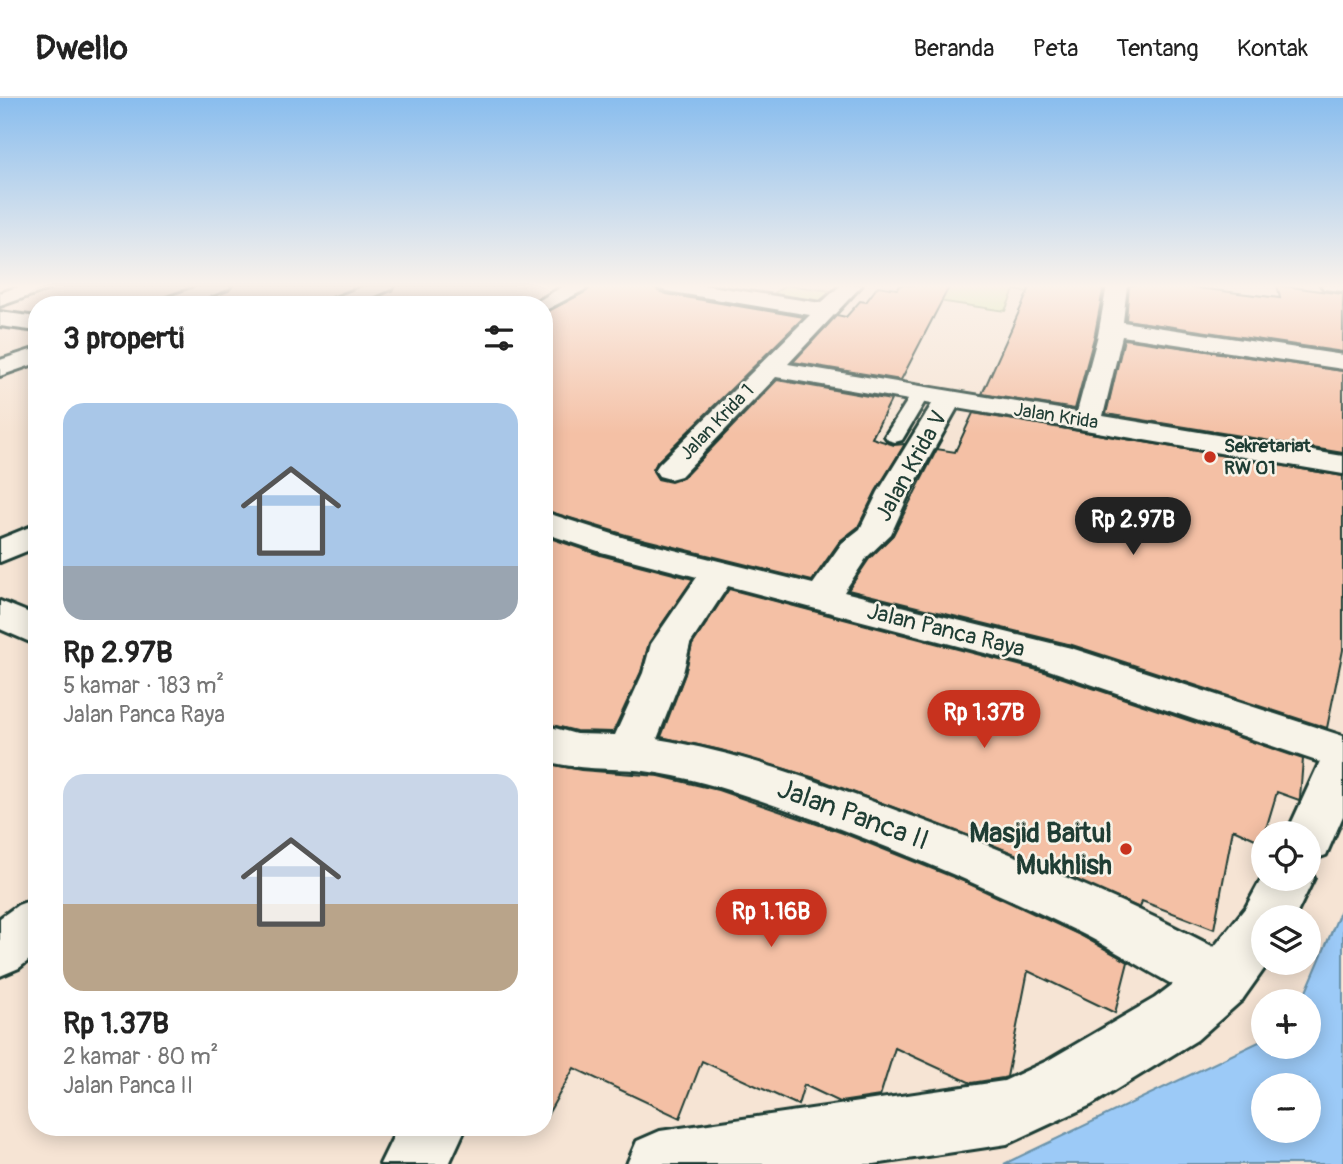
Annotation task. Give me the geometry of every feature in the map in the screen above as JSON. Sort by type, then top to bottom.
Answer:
[{"type":"street","name":"Jalan Krida 1","points":[[670,470],[803,335]]},
{"type":"street","points":[[1088,421],[1108,335]]},
{"type":"street","points":[[1162,335],[1343,362]]},
{"type":"street","points":[[0,368],[28,358]]},
{"type":"street","name":"Jalan Krida","points":[[769,368],[1343,465]]},
{"type":"street","name":"Jalan Krida V","points":[[822,598],[854,550],[874,534],[935,396]]},
{"type":"street","name":"Jalan Panca Raya","points":[[553,525],[613,545],[1057,658],[1343,755]]},
{"type":"street","points":[[0,552],[28,538]]},
{"type":"street","points":[[630,752],[663,673],[671,644],[719,572]]},
{"type":"street","points":[[0,614],[28,628]]},
{"type":"street","name":"Jalan Panca II","points":[[553,746],[581,753],[630,752],[688,763],[800,794],[979,862],[1128,928],[1222,981]]},
{"type":"street","points":[[1317,821],[1343,755]]},
{"type":"street","points":[[660,1164],[1007,1112],[1069,1083],[1176,1019],[1222,981],[1251,942]]},
{"type":"street","points":[[413,1164],[429,1136]]},
{"type":"lane","points":[[895,436],[935,396]]},
{"type":"water","points":[[1343,905],[1343,1164],[1004,1164],[1251,1046],[1251,1059],[1321,1059],[1321,989],[1307,989],[1313,975],[1321,975],[1321,957]]},
{"type":"building","points":[[553,335],[786,335],[657,462],[653,471],[658,479],[671,482],[683,478],[777,380],[891,400],[872,438],[894,445],[905,444],[858,527],[840,541],[812,581],[626,535],[553,513]]},
{"type":"building","points":[[819,335],[924,335],[901,380],[793,362]]},
{"type":"building","points":[[1009,335],[1095,335],[1075,409],[982,394]]},
{"type":"building","points":[[1226,335],[1343,335],[1343,352]]},
{"type":"building","points":[[1124,339],[1343,371],[1343,453],[1106,414]]},
{"type":"building","points":[[973,413],[1343,476],[1343,650],[1327,728],[1072,645],[848,590],[869,559],[893,535],[937,449],[955,452]]},
{"type":"building","points":[[553,539],[600,555],[693,579],[649,643],[641,672],[613,732],[576,731],[553,725]]},
{"type":"building","points":[[729,589],[1045,672],[1303,759],[1300,798],[1299,800],[1277,792],[1268,821],[1251,821],[1251,837],[1233,829],[1214,929],[1142,901],[1140,908],[993,845],[815,778],[721,750],[661,737],[685,674],[692,645]]},
{"type":"building","points":[[553,765],[581,770],[659,776],[718,790],[843,833],[963,881],[1080,935],[1128,962],[1115,1013],[1028,971],[1007,1077],[971,1083],[895,1048],[880,1096],[840,1102],[804,1085],[798,1105],[702,1061],[680,1118],[574,1068],[553,1105]]},
{"type":"place","name":"Sekretariat RW 01","points":[[1210,457]]},
{"type":"place","name":"Masjid Baitul Mukhlish","points":[[1126,849]]}]
